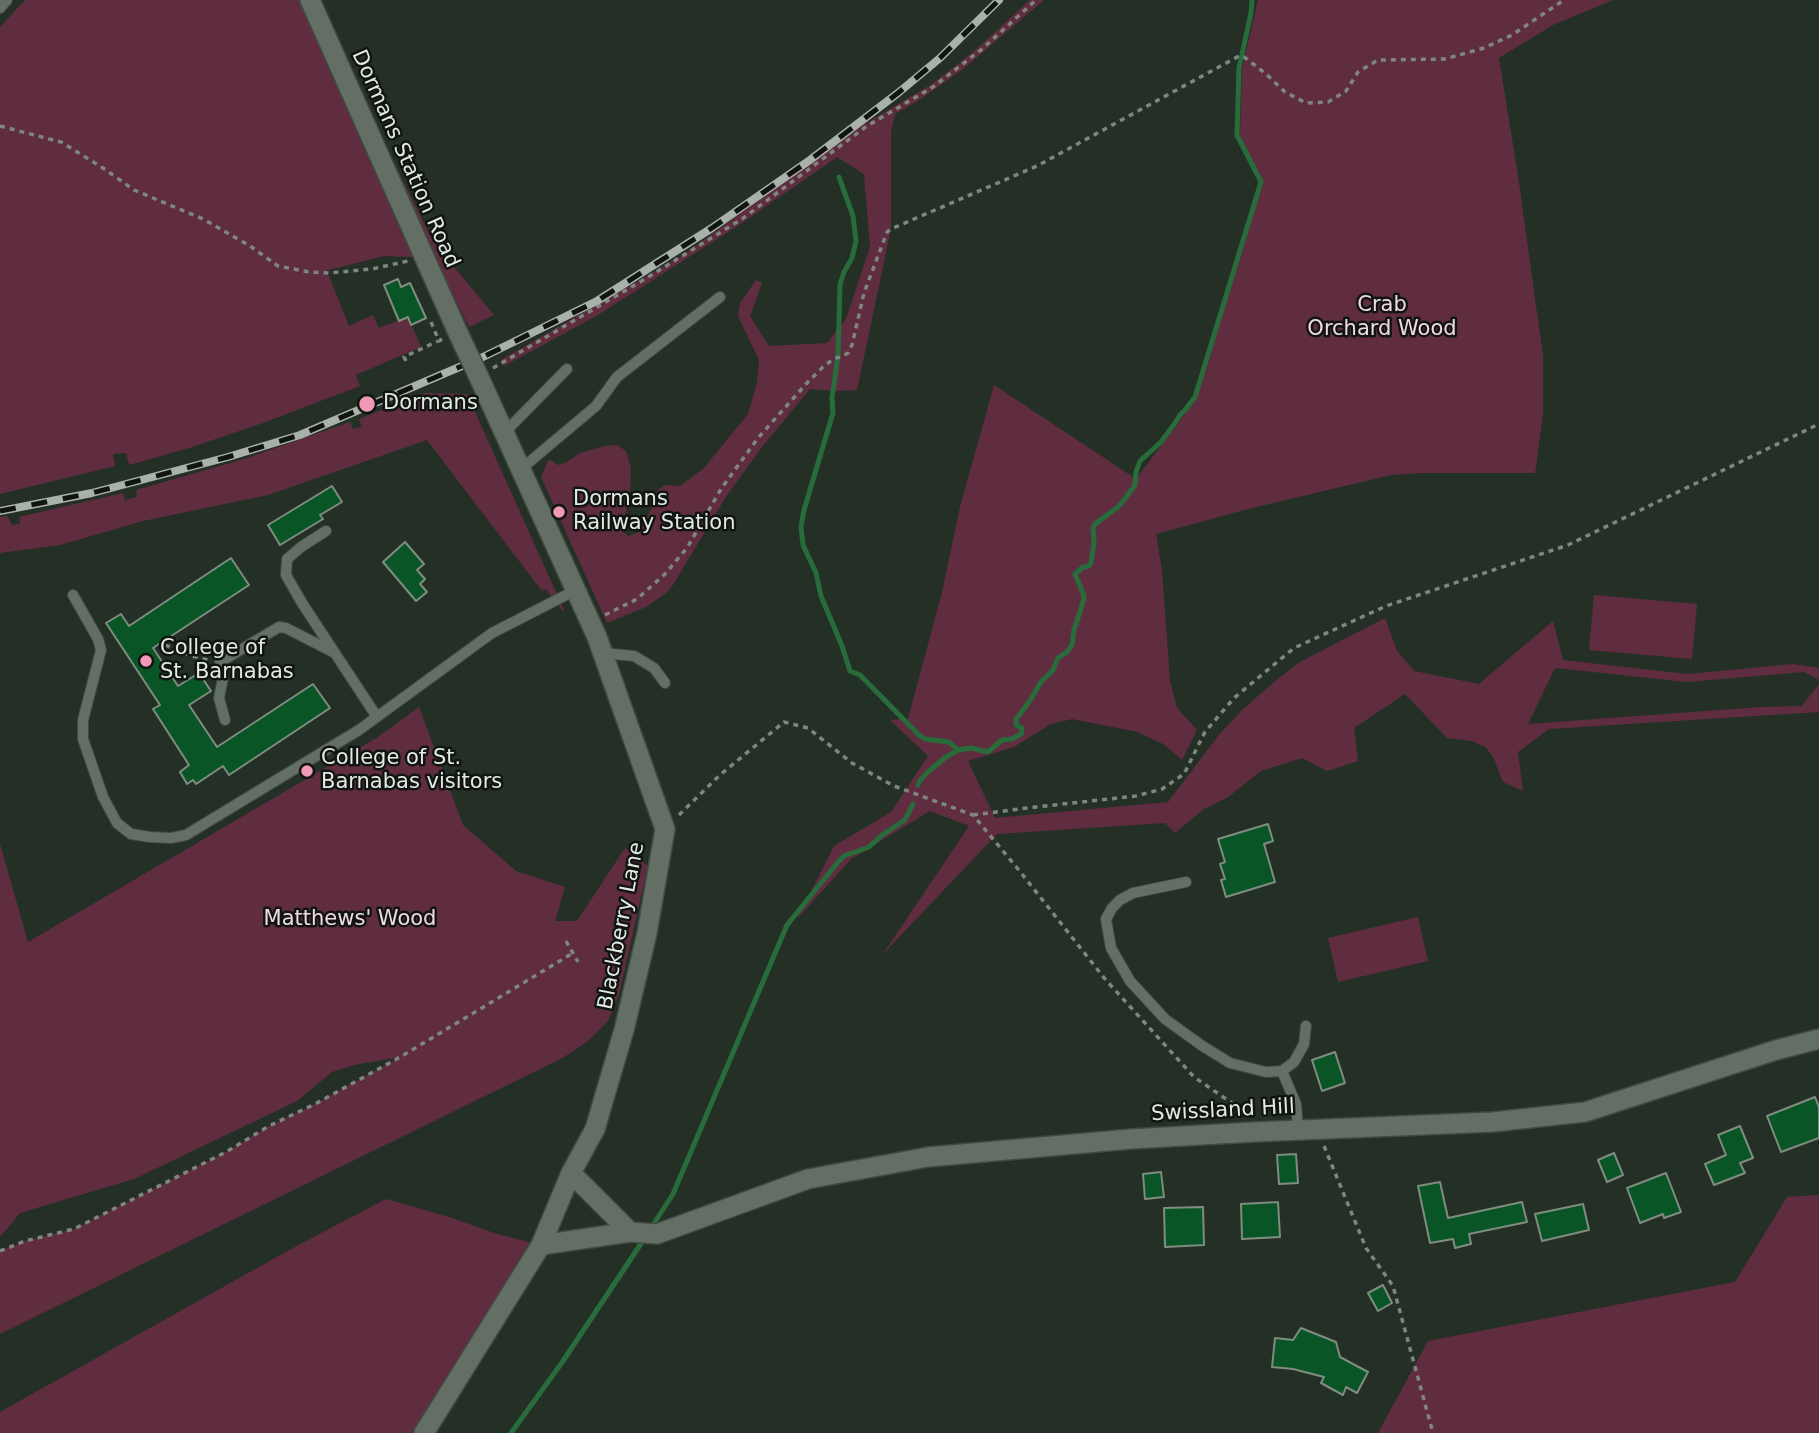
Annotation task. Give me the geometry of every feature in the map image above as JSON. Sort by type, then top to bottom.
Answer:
[{"type":"street","name":"Dormans Station Road","points":[[310,0],[459,335]]},
{"type":"street","name":"Blackberry Lane","points":[[424,1433],[541,1245],[571,1173],[595,1129],[624,1030],[647,933],[665,829],[603,653],[505,432],[484,398],[459,335]]},
{"type":"street","name":"Swissland Hill","points":[[541,1245],[630,1231],[657,1234],[808,1179],[928,1157],[1131,1139],[1493,1122],[1585,1112],[1776,1050],[1819,1039]]},
{"type":"street","points":[[571,1173],[630,1231]]},
{"type":"lane","points":[[0,8],[7,0]]},
{"type":"lane","points":[[521,469],[596,406],[617,377],[720,297]]},
{"type":"lane","points":[[505,432],[567,369]]},
{"type":"lane","points":[[326,531],[287,559],[286,575],[377,717]]},
{"type":"lane","points":[[73,595],[98,639],[101,650],[83,720],[83,739],[103,797],[117,823],[131,834],[160,838],[186,835],[377,717],[492,633],[576,590]]},
{"type":"lane","points":[[225,720],[219,698],[223,678],[220,662],[279,627],[334,652]]},
{"type":"lane","points":[[603,653],[634,656],[654,668],[665,683]]},
{"type":"lane","points":[[1186,882],[1133,893],[1112,908],[1106,919],[1111,948],[1130,981],[1166,1018],[1230,1063],[1266,1072],[1282,1071],[1294,1062],[1304,1044],[1306,1026]]},
{"type":"lane","points":[[1282,1071],[1307,1129]]},
{"type":"path","points":[[492,369],[742,219],[867,127],[959,68],[1036,0]]},
{"type":"path","points":[[590,622],[637,599],[665,574],[687,548],[721,489],[758,438],[824,366],[848,353],[864,293],[887,232],[1037,166],[1242,57],[1265,73],[1285,92],[1306,103],[1328,102],[1346,91],[1358,72],[1378,60],[1445,59],[1484,48],[1512,35],[1564,0]]},
{"type":"path","points":[[0,126],[61,142],[103,167],[134,190],[203,219],[278,266],[329,273],[372,269],[405,262]]},
{"type":"path","points":[[406,362],[404,357],[439,341]]},
{"type":"path","points":[[425,400],[484,398]]},
{"type":"path","points":[[665,829],[720,775],[784,722],[808,728],[852,763],[894,786],[973,815],[1136,796],[1162,789],[1184,774],[1205,732],[1234,698],[1294,648],[1386,606],[1568,545],[1819,424]]},
{"type":"path","points":[[165,645],[192,656],[220,662]]},
{"type":"path","points":[[973,815],[1105,979],[1194,1077],[1252,1117],[1254,1132]]},
{"type":"path","points":[[566,941],[578,962]]},
{"type":"path","points":[[0,1251],[25,1241],[74,1229],[226,1152],[269,1126],[402,1056],[573,953]]},
{"type":"path","points":[[1307,1129],[1366,1248],[1393,1286],[1433,1433]]},
{"type":"green space","points":[[25,0],[316,0],[335,44],[434,243],[494,315],[469,327],[434,258],[384,256],[321,272],[329,276],[349,326],[373,315],[379,328],[408,317],[421,347],[356,375],[360,386],[260,424],[129,465],[126,453],[113,454],[115,466],[0,494],[0,27]]},
{"type":"green space","points":[[1030,0],[1044,0],[962,70],[895,114],[891,132],[891,229],[857,390],[810,389],[727,495],[673,585],[646,607],[607,623],[541,477],[549,459],[558,465],[580,453],[605,446],[617,445],[626,451],[631,468],[630,493],[622,531],[628,536],[640,532],[658,490],[665,485],[680,486],[704,468],[748,414],[757,383],[759,360],[738,316],[740,303],[756,280],[762,283],[750,316],[769,346],[827,343],[846,319],[870,247],[864,174],[837,157],[736,227],[598,315],[504,366],[501,360],[683,255],[865,124],[932,84],[972,53]]},
{"type":"green space","name":"Crab Orchard Wood","points":[[1258,0],[1613,0],[1553,25],[1499,58],[1543,356],[1543,413],[1535,473],[1391,475],[1156,534],[1162,570],[1170,681],[1177,708],[1197,730],[1182,760],[1165,745],[1138,732],[1072,719],[1051,724],[1014,747],[968,761],[995,818],[1168,802],[1218,736],[1273,683],[1298,663],[1385,618],[1397,651],[1414,671],[1479,684],[1553,621],[1563,660],[1688,674],[1793,664],[1819,668],[1819,680],[1804,672],[1687,682],[1555,668],[1528,724],[1802,706],[1819,684],[1819,712],[1549,729],[1518,752],[1523,791],[1503,782],[1486,747],[1472,741],[1447,738],[1405,694],[1354,728],[1358,761],[1327,771],[1302,758],[1261,771],[1228,797],[1204,809],[1175,833],[1165,823],[997,834],[883,954],[969,826],[930,811],[851,859],[797,919],[834,846],[891,812],[928,756],[890,720],[908,719],[942,592],[960,507],[994,385],[1136,479],[1197,398],[1263,183],[1240,135],[1242,69]]},
{"type":"green space","points":[[424,393],[467,394],[563,611],[546,589],[542,591],[427,440],[268,495],[143,521],[60,545],[0,553],[0,517],[7,516],[12,525],[20,524],[19,517],[123,493],[125,500],[137,497],[136,490],[241,460],[350,422],[353,429],[362,427],[359,419]]},
{"type":"green space","points":[[1594,595],[1697,604],[1692,659],[1589,650]]},
{"type":"green space","name":"Matthews' Wood","points":[[419,707],[463,825],[516,871],[565,887],[555,921],[577,921],[625,848],[648,866],[619,994],[608,1021],[588,1041],[564,1057],[0,1334],[0,1251],[25,1241],[74,1229],[226,1152],[269,1126],[400,1057],[332,1072],[297,1101],[134,1179],[20,1213],[0,1237],[0,844],[28,942],[378,737]]},
{"type":"green space","points":[[1418,917],[1428,961],[1338,982],[1328,938]]},
{"type":"green space","points":[[1819,1195],[1819,1433],[1378,1433],[1428,1341],[1735,1282],[1787,1197]]},
{"type":"green space","points":[[386,1199],[541,1245],[424,1433],[0,1433],[0,1412],[291,1249]]},
{"type":"building","points":[[398,279],[401,287],[410,283],[426,318],[411,325],[408,317],[399,321],[384,285]]},
{"type":"building","points":[[332,486],[342,502],[320,515],[323,519],[280,545],[268,525]]},
{"type":"building","points":[[405,542],[424,564],[417,570],[425,579],[420,584],[427,592],[416,601],[383,562]]},
{"type":"building","name":"College of St. Barnabas","points":[[231,558],[249,585],[153,648],[178,686],[199,673],[211,691],[189,705],[217,747],[313,684],[330,708],[229,775],[223,766],[196,784],[193,780],[187,784],[180,772],[189,765],[153,709],[160,705],[106,623],[121,614],[129,626]]},
{"type":"building","points":[[1268,824],[1273,841],[1264,844],[1275,882],[1226,897],[1221,880],[1225,879],[1220,864],[1225,862],[1218,839]]},
{"type":"building","points":[[1335,1052],[1345,1083],[1322,1091],[1312,1060]]},
{"type":"building","points":[[1815,1097],[1819,1107],[1819,1138],[1781,1152],[1767,1116]]},
{"type":"building","points":[[1740,1126],[1753,1158],[1740,1163],[1745,1173],[1714,1185],[1705,1164],[1726,1155],[1718,1135]]},
{"type":"building","points":[[1614,1153],[1623,1175],[1607,1182],[1598,1160]]},
{"type":"building","points":[[1296,1154],[1298,1183],[1279,1184],[1277,1155]]},
{"type":"building","points":[[1161,1172],[1164,1197],[1145,1199],[1143,1174]]},
{"type":"building","points":[[1666,1173],[1681,1212],[1664,1218],[1663,1214],[1640,1223],[1627,1188]]},
{"type":"building","points":[[1440,1182],[1448,1218],[1522,1202],[1527,1222],[1469,1234],[1471,1244],[1455,1248],[1453,1239],[1430,1243],[1418,1186]]},
{"type":"building","points":[[1278,1202],[1280,1237],[1242,1239],[1241,1204]]},
{"type":"building","points":[[1583,1204],[1589,1230],[1542,1241],[1535,1214]]},
{"type":"building","points":[[1203,1207],[1204,1245],[1165,1247],[1164,1208]]},
{"type":"building","points":[[1383,1285],[1392,1303],[1378,1311],[1368,1293]]},
{"type":"building","points":[[1301,1328],[1336,1342],[1340,1357],[1368,1372],[1357,1393],[1346,1387],[1343,1395],[1321,1383],[1324,1377],[1272,1367],[1275,1338],[1293,1340]]},
{"type":"waterway","points":[[918,785],[929,771],[958,750],[971,748],[988,752],[1002,740],[1021,734],[1022,728],[1016,725],[1016,719],[1041,682],[1053,670],[1058,658],[1072,645],[1084,599],[1075,574],[1091,563],[1095,524],[1118,507],[1127,496],[1135,485],[1140,461],[1161,442],[1195,397],[1261,182],[1237,135],[1239,68],[1252,0]]},
{"type":"waterway","points":[[839,177],[853,216],[856,241],[852,258],[840,284],[833,413],[804,510],[801,527],[803,545],[816,573],[821,596],[850,671],[860,675],[919,735],[925,739],[949,742],[958,750]]},
{"type":"waterway","points":[[651,1228],[673,1194],[787,925],[844,856],[869,847],[905,820],[913,804]]},
{"type":"waterway","points":[[511,1433],[561,1364],[644,1239]]},
{"type":"railway","points":[[0,511],[92,493],[300,435],[483,357],[597,301],[712,228],[810,160],[940,58],[999,0]]},
{"type":"place","name":"Dormans","points":[[367,404]]},
{"type":"place","name":"Dormans Railway Station","points":[[559,512]]},
{"type":"place","name":"College of St. Barnabas","points":[[146,661]]},
{"type":"place","name":"College of St. Barnabas visitors","points":[[307,771]]}]
